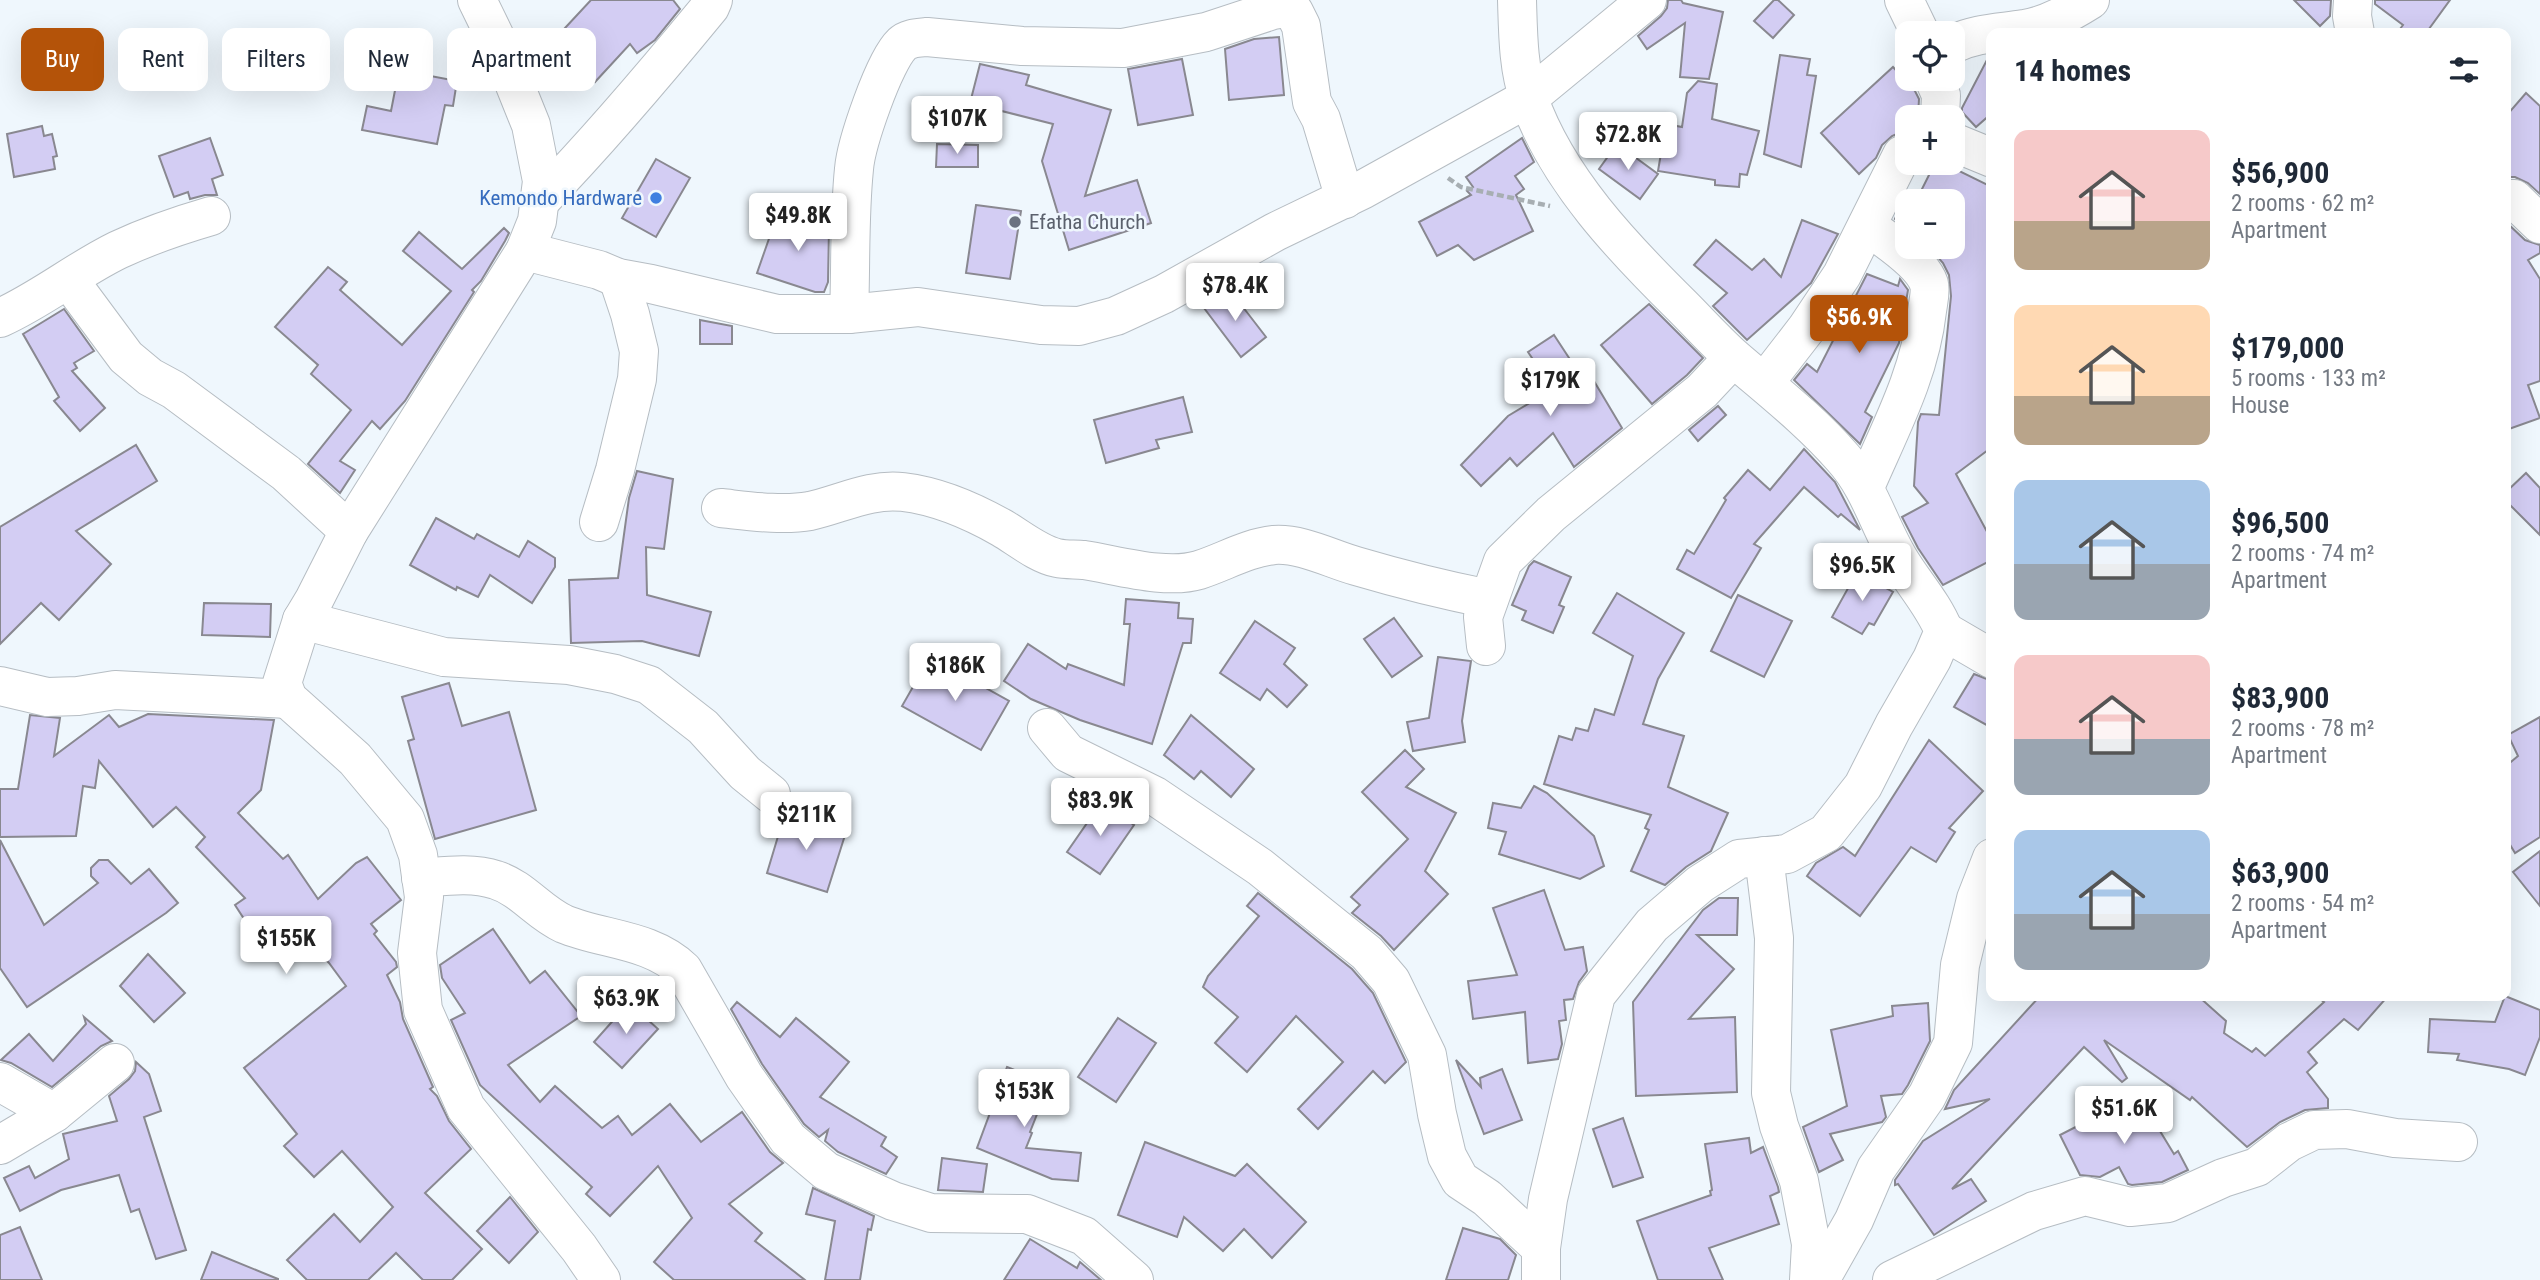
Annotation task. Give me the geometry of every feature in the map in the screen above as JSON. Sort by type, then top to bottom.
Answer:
[{"type":"street","points":[[477,0],[498,43],[531,125],[542,181],[537,221],[525,251],[349,531],[302,620],[282,683],[288,699],[355,759],[405,819],[418,855],[424,897],[417,953],[424,1010],[466,1108],[579,1248],[601,1280]]},
{"type":"street","points":[[540,201],[603,135],[713,0]]},
{"type":"street","points":[[1517,0],[1520,54],[1528,98],[1549,145],[1593,210],[1644,269],[1733,358],[1765,382],[1843,458],[1865,487],[1899,559],[1937,613],[1944,631],[1986,656]]},
{"type":"street","points":[[525,251],[599,270],[618,278],[777,314],[849,314],[918,307],[1041,325],[1079,326],[1115,316],[1164,293],[1275,232],[1345,199],[1528,98],[1647,0]]},
{"type":"street","points":[[1905,0],[1915,21]]},
{"type":"street","points":[[1969,39],[2017,0]]},
{"type":"street","points":[[2029,28],[2072,11],[2090,0]]},
{"type":"street","points":[[2353,0],[2351,16],[2354,28]]},
{"type":"street","points":[[849,314],[854,166],[874,97],[887,66],[902,44],[914,38],[1022,46],[1123,48],[1206,32],[1285,8],[1294,12],[1301,26],[1312,103],[1321,119],[1345,199]]},
{"type":"street","points":[[1965,147],[1986,156]]},
{"type":"street","points":[[1765,382],[1806,329],[1842,275],[1895,169]]},
{"type":"street","points":[[2511,199],[2540,224]]},
{"type":"street","points":[[0,318],[30,305],[117,250],[211,215]]},
{"type":"street","points":[[1865,487],[1903,402],[1917,363],[1926,324],[1929,285],[1916,265],[1867,226]]},
{"type":"street","points":[[599,522],[637,379],[639,351],[631,314],[618,278]]},
{"type":"street","points":[[69,280],[127,357],[150,377],[174,390],[285,473],[349,531]]},
{"type":"street","points":[[1486,646],[1483,617],[1503,561],[1551,514],[1702,391],[1733,358]]},
{"type":"street","points":[[721,509],[807,512],[874,492],[903,492],[940,500],[991,522],[1038,550],[1058,558],[1083,560],[1124,569],[1196,571],[1238,554],[1276,545],[1302,549],[1425,586],[1489,598]]},
{"type":"street","points":[[302,620],[444,657],[569,665],[615,674],[649,685],[703,727],[745,773],[771,794]]},
{"type":"street","points":[[1541,1264],[1548,1199],[1596,995],[1653,925],[1700,884],[1739,859],[1787,854],[1826,833],[1863,786],[1894,724],[1932,659],[1944,631]]},
{"type":"street","points":[[0,686],[47,697],[78,696],[115,690],[288,699]]},
{"type":"street","points":[[1047,728],[1068,753],[1155,796],[1260,867],[1367,953],[1391,981],[1427,1055],[1445,1146],[1460,1180],[1487,1198],[1541,1264]]},
{"type":"street","points":[[1765,856],[1774,938],[1771,1093],[1779,1126],[1800,1181],[1811,1244],[1809,1280]]},
{"type":"street","points":[[1820,1280],[1854,1220],[1876,1170],[1927,1096],[1953,1043],[1960,965],[1976,899],[1986,873]]},
{"type":"street","points":[[421,878],[466,874],[497,880],[564,924],[642,946],[670,958],[683,970],[744,1076],[788,1139],[826,1171],[893,1201],[931,1213],[1027,1214],[1084,1236],[1134,1280]]},
{"type":"street","points":[[0,1145],[54,1113],[115,1063]]},
{"type":"street","points":[[0,1082],[54,1113]]},
{"type":"street","points":[[1892,1280],[2034,1211],[2085,1195],[2130,1207],[2168,1203],[2223,1178],[2257,1167],[2289,1142],[2314,1130],[2347,1129],[2395,1138],[2458,1142]]},
{"type":"path","points":[[1424,155],[1442,174],[1461,187],[1538,205],[1593,210]]},
{"type":"building","points":[[591,0],[673,0],[680,9],[655,40],[637,53],[630,44],[596,81],[596,28],[565,28]]},
{"type":"building","points":[[1668,0],[1681,0],[1683,3],[1723,12],[1709,79],[1680,77],[1685,23],[1647,49],[1638,36],[1661,16],[1667,8]]},
{"type":"building","points":[[1774,0],[1778,0],[1794,15],[1773,38],[1754,21]]},
{"type":"building","points":[[2294,0],[2331,0],[2330,16],[2320,26]]},
{"type":"building","points":[[2375,0],[2450,0],[2430,28],[2401,28],[2403,25],[2375,4]]},
{"type":"building","points":[[1279,37],[1284,95],[1229,100],[1225,49],[1254,39]]},
{"type":"building","points":[[1780,55],[1810,59],[1807,75],[1816,76],[1801,167],[1764,154]]},
{"type":"building","points":[[1182,59],[1193,115],[1138,125],[1128,69]]},
{"type":"building","points":[[1986,62],[1986,118],[1976,127],[1965,115],[1964,105]]},
{"type":"building","points":[[980,64],[1029,75],[1026,85],[1111,110],[1085,196],[1137,180],[1151,223],[1069,250],[1042,161],[1053,124],[970,103]]},
{"type":"building","points":[[1893,67],[1895,91],[1915,91],[1919,99],[1919,105],[1895,105],[1895,135],[1882,145],[1876,158],[1859,174],[1821,133]]},
{"type":"building","points":[[433,76],[447,79],[447,91],[455,91],[453,106],[445,105],[437,144],[362,130],[367,106],[391,111],[395,91],[433,91]]},
{"type":"building","points":[[1698,81],[1717,84],[1712,119],[1759,131],[1747,175],[1740,174],[1739,187],[1715,185],[1715,180],[1658,171],[1666,124],[1682,127],[1687,93]]},
{"type":"building","points":[[2526,93],[2540,106],[2540,194],[2528,183],[2511,177],[2511,110]]},
{"type":"building","points":[[42,126],[44,136],[52,134],[57,156],[53,157],[55,169],[14,177],[7,134]]},
{"type":"building","points":[[210,138],[223,175],[212,179],[217,195],[190,199],[188,192],[174,197],[159,156]]},
{"type":"building","points":[[1522,138],[1534,162],[1515,176],[1524,189],[1516,195],[1533,231],[1474,260],[1458,245],[1437,256],[1419,222],[1471,195],[1467,191],[1473,187],[1466,177]]},
{"type":"building","points":[[937,144],[978,145],[978,167],[936,167]]},
{"type":"building","points":[[1617,144],[1658,174],[1640,199],[1599,169]]},
{"type":"building","name":"Kemondo Hardware","points":[[656,159],[690,178],[656,237],[622,218]]},
{"type":"building","points":[[1965,174],[1986,184],[1986,452],[1956,474],[1986,530],[1986,563],[1943,585],[1918,548],[1902,517],[1928,503],[1914,486],[1918,422],[1921,414],[1939,415],[1951,296],[1949,275],[1940,259],[1965,259],[1965,189],[1922,189],[1929,175]]},
{"type":"building","points":[[976,205],[1021,211],[1010,279],[966,273]]},
{"type":"building","points":[[779,210],[829,227],[828,282],[824,292],[815,292],[757,273]]},
{"type":"building","points":[[1802,220],[1838,234],[1811,283],[1747,340],[1713,306],[1727,293],[1694,265],[1716,240],[1752,270],[1764,259],[1781,277]]},
{"type":"building","points":[[2511,227],[2525,240],[2540,245],[2540,253],[2528,260],[2540,279],[2540,381],[2528,385],[2540,418],[2511,428]]},
{"type":"building","points":[[504,228],[509,233],[505,241],[405,401],[380,429],[372,421],[340,461],[355,470],[340,493],[308,464],[351,410],[311,374],[318,365],[275,327],[328,267],[347,282],[340,290],[402,345],[451,291],[403,251],[419,232],[462,269]]},
{"type":"building","points":[[1867,274],[1898,286],[1900,279],[1908,290],[1899,343],[1865,412],[1872,417],[1860,444],[1794,380],[1807,364],[1817,372]]},
{"type":"building","points":[[1229,289],[1266,337],[1241,357],[1204,308]]},
{"type":"building","points":[[1649,304],[1703,358],[1652,404],[1601,345]]},
{"type":"building","points":[[64,309],[94,351],[74,363],[77,368],[72,371],[105,408],[80,431],[54,401],[59,397],[23,334]]},
{"type":"building","points":[[700,320],[732,326],[732,344],[700,344]]},
{"type":"building","points":[[1554,335],[1575,367],[1582,361],[1622,428],[1574,467],[1553,433],[1517,466],[1510,458],[1481,486],[1461,465],[1508,416],[1553,389],[1528,352]]},
{"type":"building","points":[[1183,397],[1192,432],[1156,440],[1159,448],[1106,463],[1094,420]]},
{"type":"building","points":[[1718,406],[1726,415],[1698,441],[1689,430]]},
{"type":"building","points":[[136,445],[157,481],[76,531],[111,564],[59,620],[41,603],[0,644],[0,527]]},
{"type":"building","points":[[1804,449],[1835,482],[1860,530],[1841,514],[1838,517],[1804,487],[1754,544],[1761,548],[1731,598],[1677,569],[1687,550],[1694,554],[1726,500],[1724,498],[1748,470],[1770,490]]},
{"type":"building","points":[[637,471],[673,479],[664,549],[646,547],[647,595],[711,612],[699,656],[642,641],[571,643],[569,580],[618,578],[629,498]]},
{"type":"building","points":[[2526,473],[2540,488],[2540,535],[2511,506],[2511,487]]},
{"type":"building","points":[[436,518],[474,539],[477,534],[519,557],[528,541],[555,558],[555,567],[532,603],[490,575],[478,597],[457,587],[456,590],[410,565]]},
{"type":"building","points":[[1534,561],[1571,577],[1559,605],[1564,607],[1553,633],[1522,620],[1526,611],[1512,605],[1529,566]]},
{"type":"building","points":[[1857,572],[1893,592],[1874,625],[1869,623],[1862,634],[1832,617]]},
{"type":"building","points":[[1617,593],[1684,633],[1658,679],[1643,724],[1684,736],[1668,787],[1728,813],[1711,851],[1665,885],[1631,871],[1649,830],[1645,828],[1651,815],[1544,784],[1559,736],[1572,740],[1576,728],[1588,731],[1595,709],[1614,715],[1633,656],[1593,633]]},
{"type":"building","points":[[1738,595],[1792,621],[1764,677],[1711,651]]},
{"type":"building","points":[[1126,599],[1179,603],[1178,618],[1193,619],[1191,643],[1183,643],[1152,744],[1080,720],[1031,699],[1004,681],[1028,644],[1066,669],[1068,664],[1124,685],[1130,624],[1124,624]]},
{"type":"building","points":[[204,603],[271,604],[270,637],[202,635]]},
{"type":"building","points":[[1394,618],[1422,656],[1392,677],[1364,639]]},
{"type":"building","points":[[1255,621],[1295,648],[1284,664],[1307,685],[1287,707],[1267,689],[1260,700],[1220,673]]},
{"type":"building","points":[[930,657],[1009,701],[981,750],[902,706]]},
{"type":"building","points":[[1438,657],[1471,661],[1462,721],[1465,742],[1413,751],[1407,722],[1429,718]]},
{"type":"building","points":[[1974,674],[1986,679],[1986,725],[1954,707]]},
{"type":"building","points":[[449,683],[462,726],[509,712],[536,810],[435,839],[408,741],[414,739],[402,697]]},
{"type":"building","points":[[148,714],[274,720],[261,790],[238,813],[283,859],[288,855],[318,899],[356,863],[367,857],[401,900],[371,924],[377,931],[374,934],[396,962],[397,967],[387,975],[433,1087],[430,1089],[437,1096],[449,1121],[471,1149],[425,1193],[482,1249],[452,1280],[423,1280],[396,1253],[368,1280],[307,1280],[287,1260],[334,1214],[360,1242],[393,1207],[342,1151],[314,1177],[284,1146],[297,1134],[244,1068],[346,986],[329,963],[285,919],[257,939],[235,905],[245,898],[196,847],[205,837],[176,807],[153,827],[99,761],[95,788],[83,786],[76,836],[0,837],[0,789],[18,789],[30,715],[60,718],[54,756],[109,715],[119,727]]},
{"type":"building","points":[[1191,715],[1254,769],[1231,797],[1201,771],[1194,779],[1164,755]]},
{"type":"building","points":[[2540,717],[2540,837],[2515,853],[2511,846],[2511,762],[2518,756],[2511,741],[2511,733]]},
{"type":"building","points":[[1929,740],[1983,791],[1949,828],[1955,832],[1936,862],[1911,847],[1860,916],[1807,876],[1816,863],[1843,847],[1855,856]]},
{"type":"building","points":[[1405,750],[1424,769],[1406,787],[1456,813],[1425,871],[1448,894],[1394,950],[1352,913],[1360,905],[1351,897],[1408,839],[1362,792]]},
{"type":"building","points":[[1534,786],[1547,793],[1594,836],[1604,866],[1580,879],[1499,854],[1506,832],[1488,828],[1493,803],[1521,808]]},
{"type":"building","points":[[1101,803],[1134,825],[1100,874],[1067,852]]},
{"type":"building","points":[[785,813],[846,832],[827,892],[767,873]]},
{"type":"building","points":[[0,840],[44,925],[98,883],[91,876],[91,868],[99,860],[108,860],[131,884],[149,869],[178,903],[27,1007],[0,968]]},
{"type":"building","points":[[2540,851],[2540,906],[2513,872]]},
{"type":"building","points":[[1544,890],[1565,950],[1583,947],[1587,971],[1579,982],[1573,999],[1564,1000],[1566,1020],[1559,1021],[1562,1044],[1558,1059],[1528,1063],[1525,1012],[1473,1019],[1468,981],[1517,975],[1493,908]]},
{"type":"building","points":[[1258,893],[1352,969],[1373,993],[1406,1062],[1385,1083],[1373,1071],[1318,1129],[1298,1109],[1343,1062],[1296,1016],[1247,1072],[1215,1043],[1238,1017],[1203,987],[1208,976],[1259,916],[1247,906]]},
{"type":"building","points":[[1719,898],[1738,898],[1737,935],[1697,935],[1734,969],[1689,1019],[1735,1017],[1737,1092],[1636,1096],[1633,1002],[1703,910]]},
{"type":"building","points":[[493,929],[530,983],[545,971],[581,1016],[508,1065],[540,1102],[555,1086],[602,1128],[618,1116],[632,1135],[670,1104],[701,1142],[742,1112],[770,1152],[783,1163],[729,1204],[762,1233],[755,1241],[805,1280],[674,1280],[654,1262],[692,1218],[658,1166],[610,1216],[586,1194],[592,1187],[480,1085],[451,1020],[465,1013],[442,978],[440,965]]},
{"type":"building","points":[[148,954],[185,993],[154,1022],[120,986]]},
{"type":"building","points":[[2511,998],[2540,1010],[2540,1037],[2525,1075],[2509,1069],[2457,1060],[2459,1054],[2428,1052],[2430,1019],[2495,1022],[2503,1001],[2511,1001]]},
{"type":"building","points":[[2035,1001],[2204,1001],[2226,1021],[2224,1033],[2252,1052],[2256,1048],[2265,1056],[2323,1001],[2384,1001],[2358,1030],[2344,1019],[2308,1052],[2317,1063],[2307,1072],[2328,1099],[2328,1108],[2305,1110],[2280,1122],[2247,1147],[2192,1097],[2190,1100],[2104,1040],[2127,1078],[2122,1082],[2084,1047],[1952,1189],[1971,1179],[1986,1201],[1934,1235],[1898,1184],[1895,1185],[1895,1180],[1923,1141],[1990,1099],[1945,1109],[1954,1090]]},
{"type":"building","points":[[737,1002],[780,1037],[796,1018],[849,1062],[820,1097],[886,1137],[881,1146],[897,1157],[886,1174],[838,1152],[825,1141],[828,1130],[819,1137],[804,1124],[762,1064],[731,1009]]},
{"type":"building","points":[[1928,1003],[1930,1041],[1908,1085],[1902,1094],[1881,1096],[1886,1117],[1882,1122],[1830,1134],[1843,1160],[1819,1172],[1803,1127],[1847,1106],[1831,1030],[1893,1016],[1892,1006]]},
{"type":"building","points":[[626,1006],[634,1013],[637,1010],[658,1029],[622,1068],[594,1042]]},
{"type":"building","points":[[84,1017],[112,1041],[101,1046],[52,1087],[1,1060],[29,1034],[53,1061],[86,1024]]},
{"type":"building","points":[[1118,1018],[1156,1043],[1116,1102],[1078,1077]]},
{"type":"building","points":[[1456,1060],[1481,1087],[1480,1078],[1502,1069],[1522,1120],[1484,1134]]},
{"type":"building","points":[[136,1062],[149,1074],[161,1111],[144,1117],[186,1250],[156,1259],[139,1209],[131,1212],[119,1175],[61,1190],[20,1211],[4,1178],[29,1166],[35,1178],[69,1159],[63,1134],[117,1121],[109,1096],[129,1079],[135,1071]]},
{"type":"building","points":[[1007,1067],[1049,1084],[1026,1148],[1081,1153],[1078,1181],[1052,1179],[977,1148]]},
{"type":"building","points":[[2138,1095],[2174,1154],[2178,1151],[2188,1170],[2162,1182],[2132,1185],[2128,1184],[2119,1167],[2100,1177],[2080,1175],[2060,1135]]},
{"type":"building","points":[[1623,1118],[1643,1177],[1613,1187],[1593,1129]]},
{"type":"building","points":[[1749,1138],[1751,1153],[1763,1147],[1778,1187],[1779,1192],[1770,1196],[1779,1224],[1709,1248],[1723,1280],[1658,1280],[1637,1221],[1711,1195],[1705,1144]]},
{"type":"building","points":[[1145,1142],[1235,1176],[1247,1164],[1306,1222],[1272,1258],[1244,1229],[1223,1251],[1184,1217],[1177,1237],[1118,1215]]},
{"type":"building","points":[[942,1158],[987,1164],[983,1192],[938,1190]]},
{"type":"building","points":[[813,1188],[874,1216],[871,1230],[868,1229],[860,1280],[825,1280],[835,1221],[806,1214]]},
{"type":"building","points":[[510,1197],[538,1232],[509,1263],[477,1231]]},
{"type":"building","points":[[20,1227],[42,1280],[0,1280],[0,1235]]},
{"type":"building","points":[[1463,1228],[1500,1239],[1516,1255],[1508,1280],[1446,1280]]},
{"type":"building","points":[[1030,1239],[1077,1268],[1080,1262],[1101,1280],[1004,1280]]},
{"type":"building","points":[[212,1252],[278,1279],[278,1280],[201,1280]]},
{"type":"place","name":"Kemondo Hardware","points":[[656,198]]},
{"type":"place","name":"Efatha Church","points":[[1015,222]]}]
